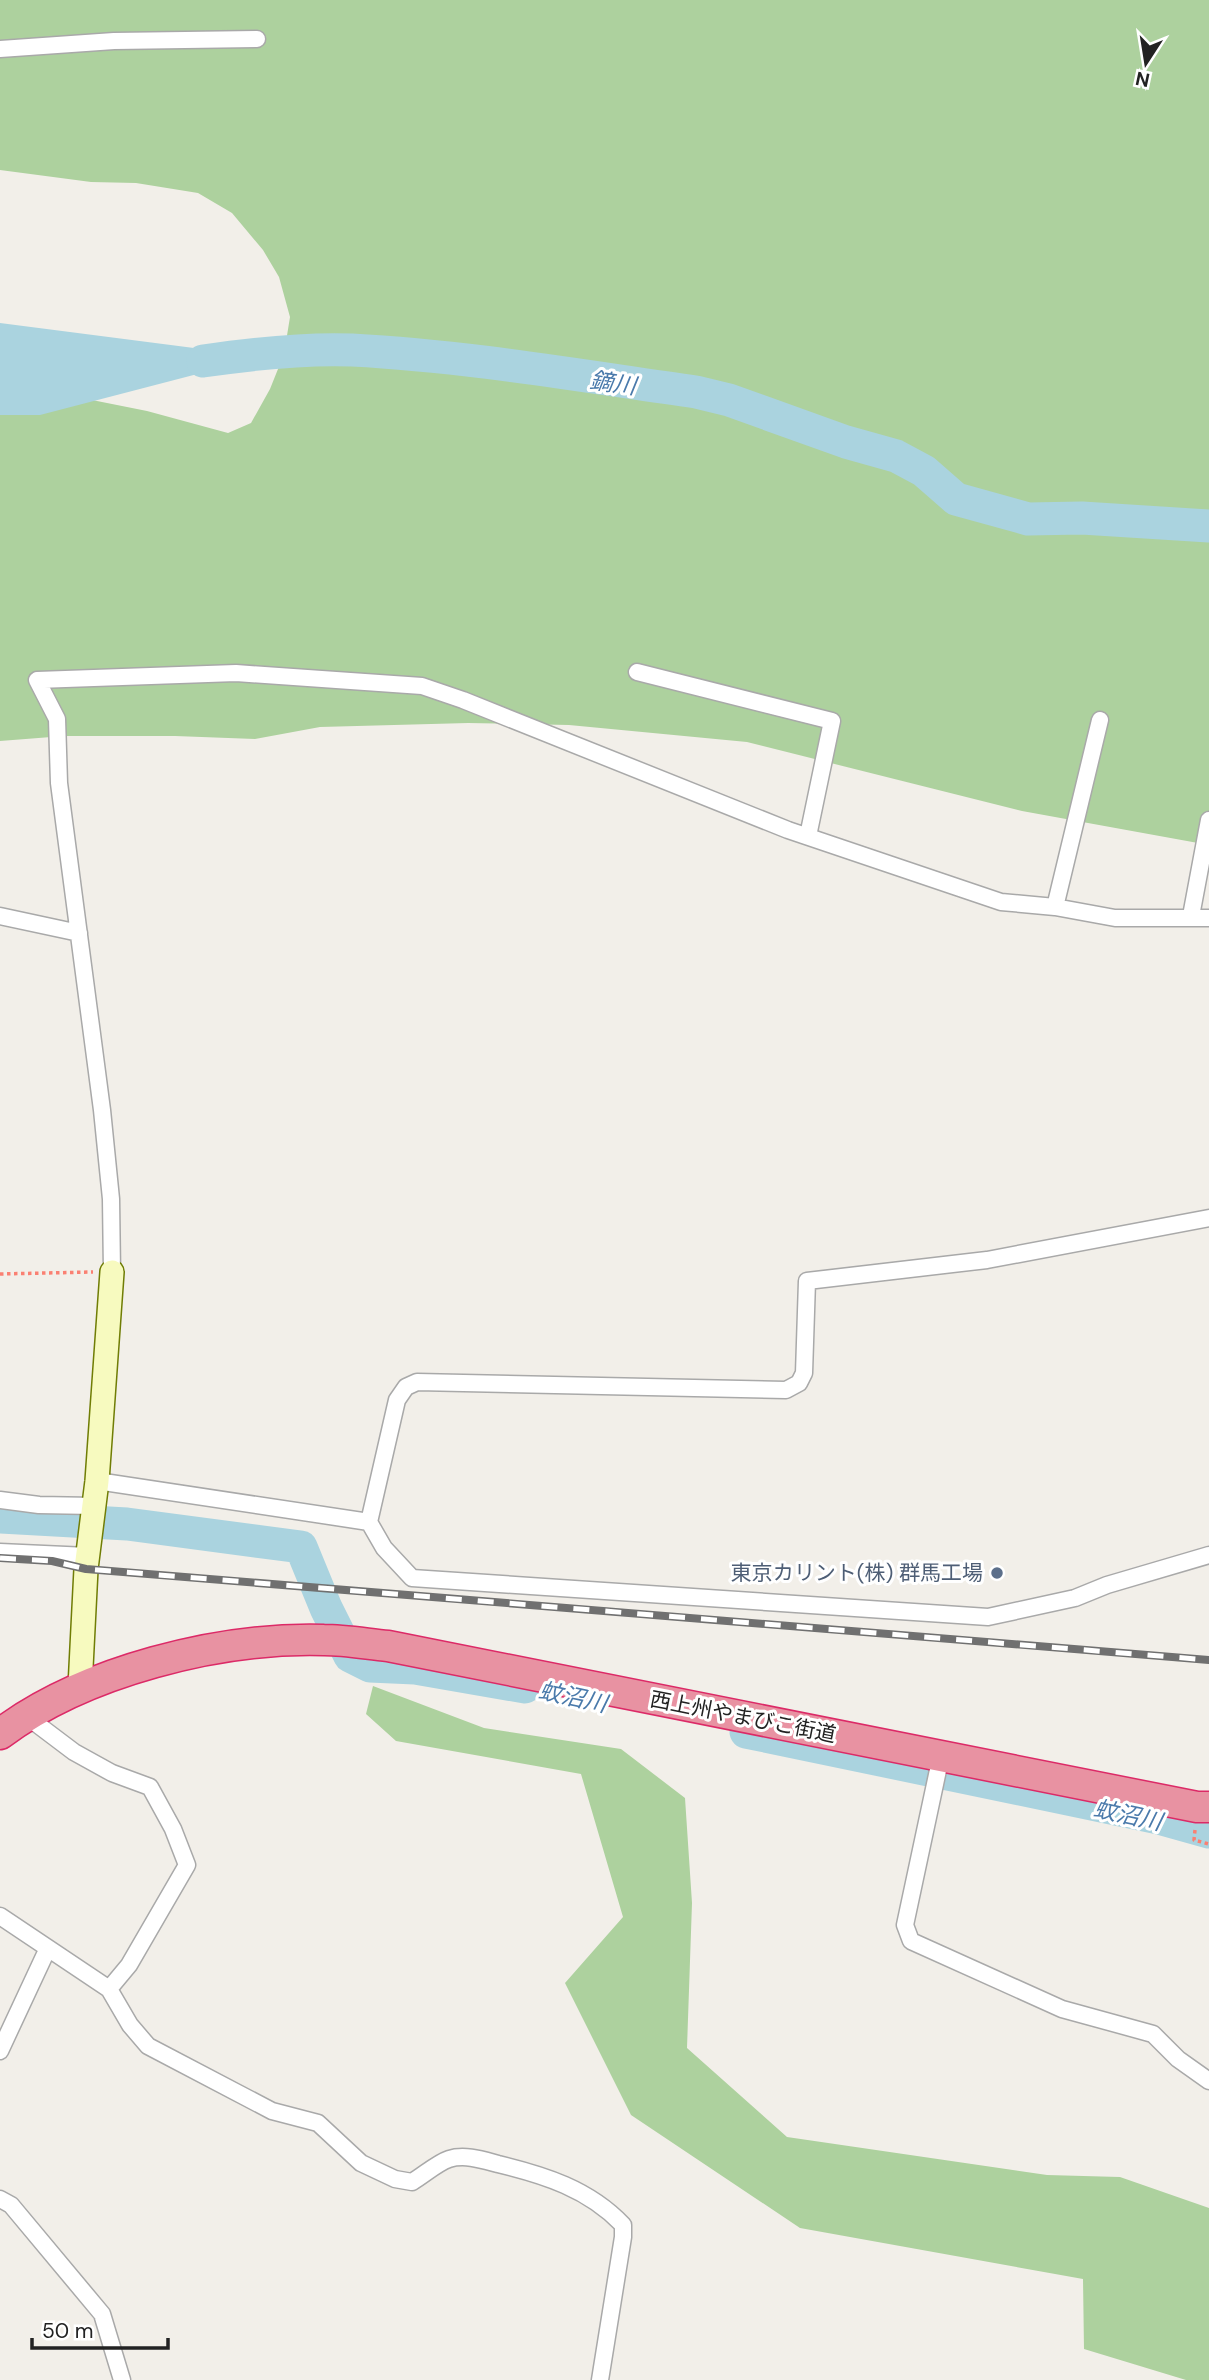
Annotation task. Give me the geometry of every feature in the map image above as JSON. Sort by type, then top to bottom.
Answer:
[{"type":"highway","name":"西上州やまびこ街道","points":[[0,1734],[25,1715],[80,1687],[166,1659],[245,1644],[324,1640],[388,1646],[939,1768],[1209,1807]]},
{"type":"street","points":[[0,50],[114,41],[257,39]]},
{"type":"street","points":[[637,672],[832,721],[808,836]]},
{"type":"street","points":[[80,1687],[112,1272],[110,1186],[59,783],[57,719],[37,680],[236,673],[422,686],[808,836],[1001,902],[1055,907],[1115,918],[1209,918]]},
{"type":"street","points":[[1055,907],[1100,720]]},
{"type":"street","points":[[1191,916],[1209,820]]},
{"type":"street","points":[[0,916],[79,933]]},
{"type":"street","points":[[1209,1218],[987,1260],[807,1281],[804,1373],[799,1383],[786,1390],[417,1382],[406,1387],[397,1400],[369,1522],[384,1548],[412,1578],[988,1617],[1075,1598],[1107,1585],[1209,1555]]},
{"type":"street","points":[[97,1481],[369,1522]]},
{"type":"street","points":[[0,1500],[39,1505],[95,1506]]},
{"type":"street","points":[[0,1552],[88,1556]]},
{"type":"street","points":[[25,1715],[74,1752],[112,1773],[150,1787],[173,1829],[187,1866],[129,1965],[109,1989]]},
{"type":"street","points":[[939,1768],[905,1924],[911,1941],[1062,2009],[1153,2034],[1178,2059],[1209,2081]]},
{"type":"street","points":[[0,1916],[109,1989],[130,2025],[148,2046],[272,2111],[318,2123],[361,2163],[395,2179],[412,2182],[450,2159],[470,2157],[559,2182],[591,2198],[612,2214],[623,2225],[623,2237],[600,2380]]},
{"type":"street","points":[[0,2051],[48,1948]]},
{"type":"street","points":[[0,2199],[11,2205],[102,2314],[122,2380]]},
{"type":"path","points":[[0,1274],[112,1272]]},
{"type":"green space","points":[[0,0],[1209,0],[1209,845],[1022,811],[747,742],[569,725],[468,723],[320,727],[255,739],[64,736],[0,741],[0,388],[92,400],[147,411],[228,433],[251,423],[270,389],[284,354],[290,317],[279,277],[263,250],[232,213],[198,193],[136,183],[91,182],[0,170]]},
{"type":"green space","points":[[373,1686],[484,1728],[621,1749],[685,1798],[692,1903],[687,2048],[787,2137],[1047,2175],[1120,2177],[1209,2208],[1209,2380],[1186,2380],[1084,2349],[1083,2279],[800,2228],[631,2115],[565,1983],[623,1917],[581,1774],[396,1741],[366,1714]]},
{"type":"water","points":[[0,323],[263,357],[40,415],[0,415]]},
{"type":"waterway","name":"鏑川","points":[[203,361],[277,352],[352,350],[481,362],[696,392],[729,400],[846,442],[896,456],[924,471],[956,499],[1028,519],[1082,518],[1209,526]]},
{"type":"waterway","name":"蚊沼川","points":[[0,1517],[127,1524],[301,1547],[326,1608],[350,1656],[370,1666],[415,1668],[525,1687]]},
{"type":"waterway","name":"蚊沼川","points":[[746,1732],[1159,1818],[1209,1832]]},
{"type":"railway","points":[[0,1558],[52,1561],[86,1569],[1209,1660]]},
{"type":"place","name":"東京カリント(株) 群馬工場","points":[[997,1573]]}]
